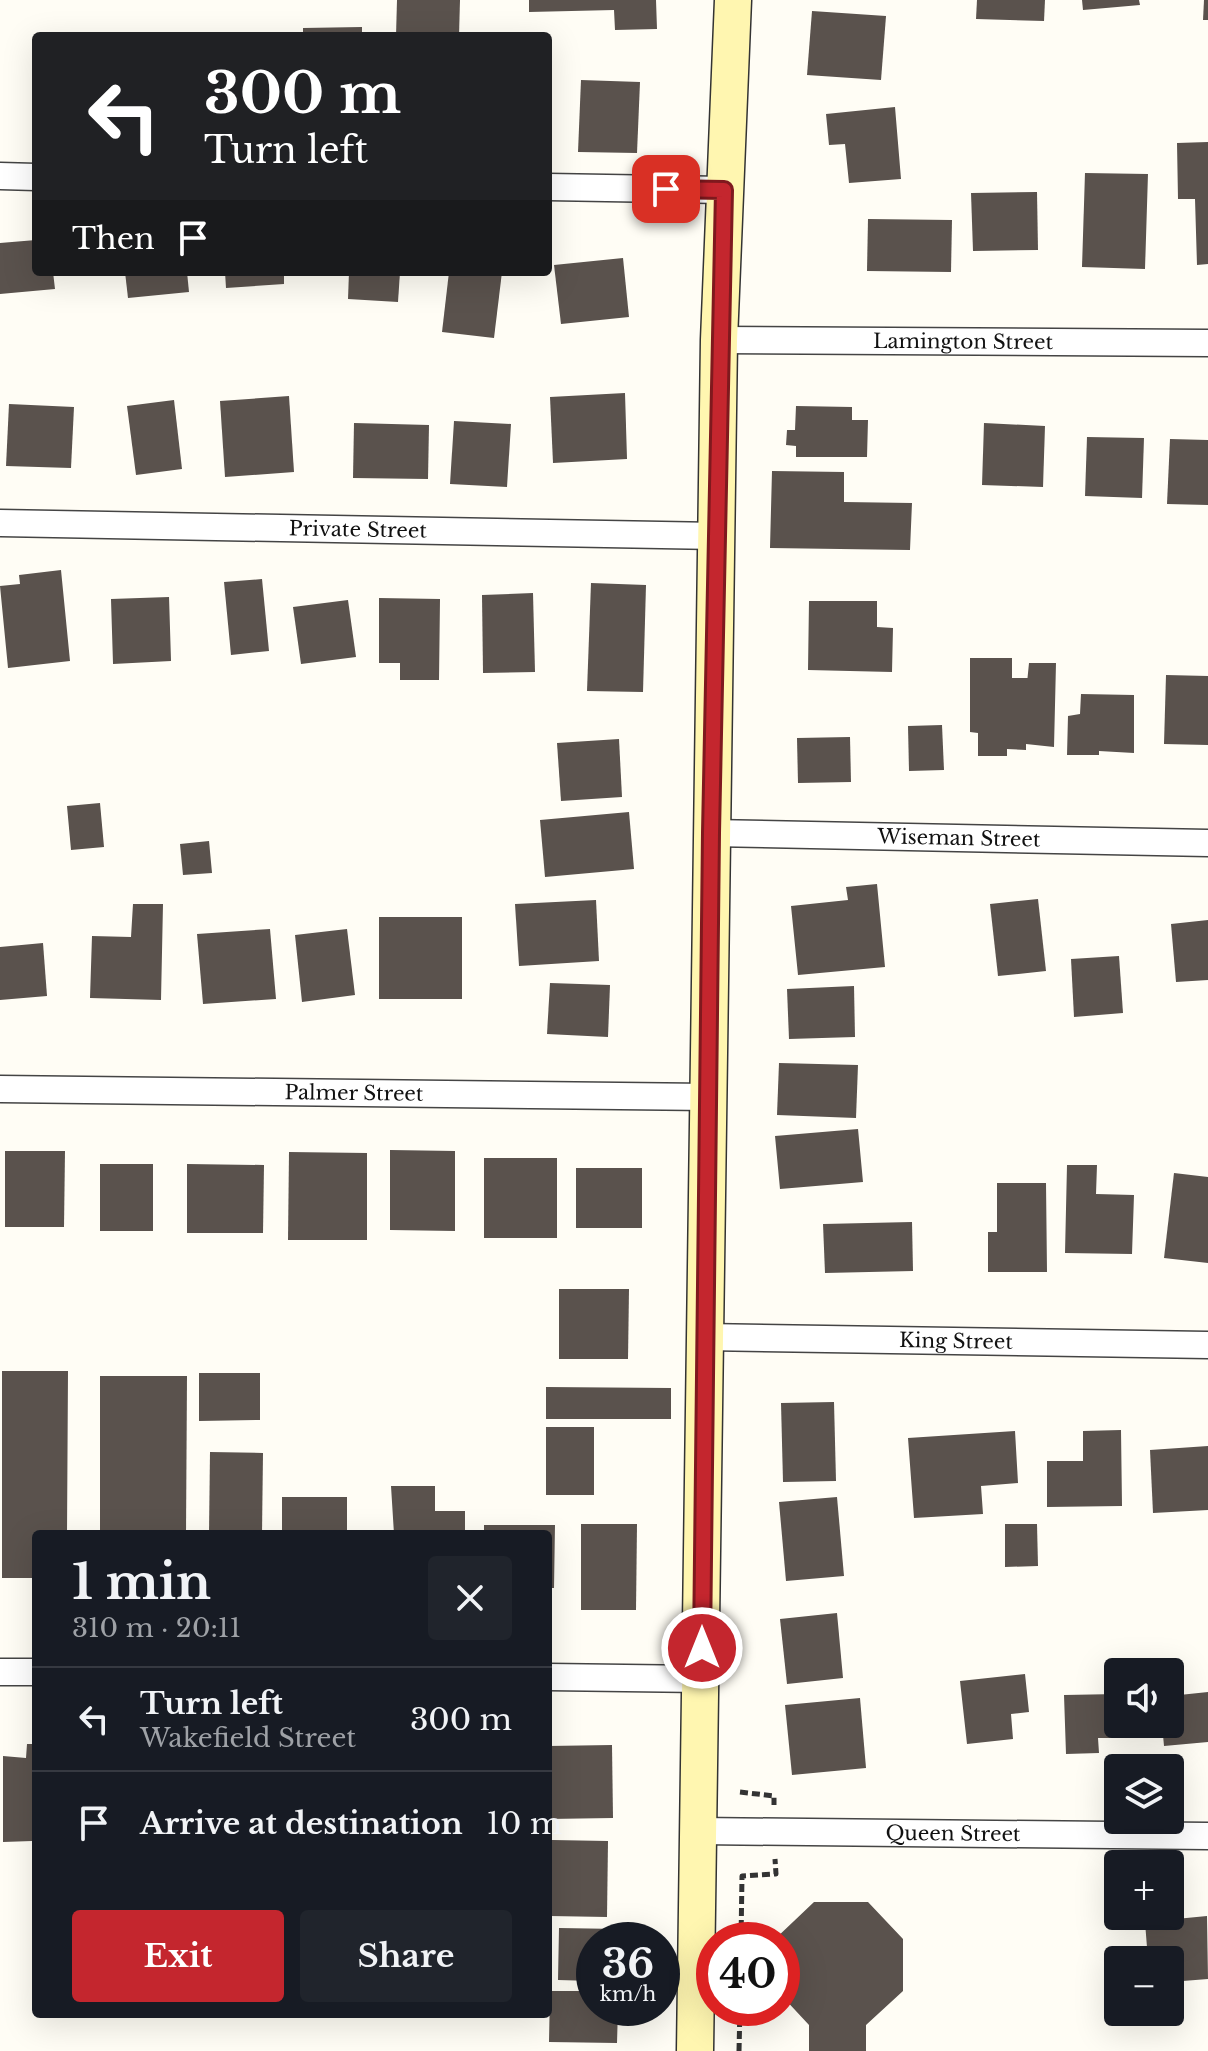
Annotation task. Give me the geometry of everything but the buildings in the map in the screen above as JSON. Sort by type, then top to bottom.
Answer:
[{"type":"street","points":[[695,2051],[719,340],[733,0]]},
{"type":"street","points":[[0,176],[32,177]]},
{"type":"street","points":[[552,187],[724,190]]},
{"type":"street","name":"Lamington Street","points":[[719,340],[1208,343]]},
{"type":"street","name":"Private Street","points":[[0,523],[717,536]]},
{"type":"street","name":"Wiseman Street","points":[[711,833],[1208,843]]},
{"type":"street","name":"Palmer Street","points":[[0,1089],[709,1097]]},
{"type":"street","name":"King Street","points":[[704,1337],[1208,1345]]},
{"type":"street","points":[[0,1672],[32,1672]]},
{"type":"street","points":[[552,1677],[702,1679]]},
{"type":"street","name":"Queen Street","points":[[699,1831],[1208,1836]]},
{"type":"path","points":[[739,2051],[740,2026]]},
{"type":"route","points":[[666,189],[724,190],[711,833],[702,1648]]}]
